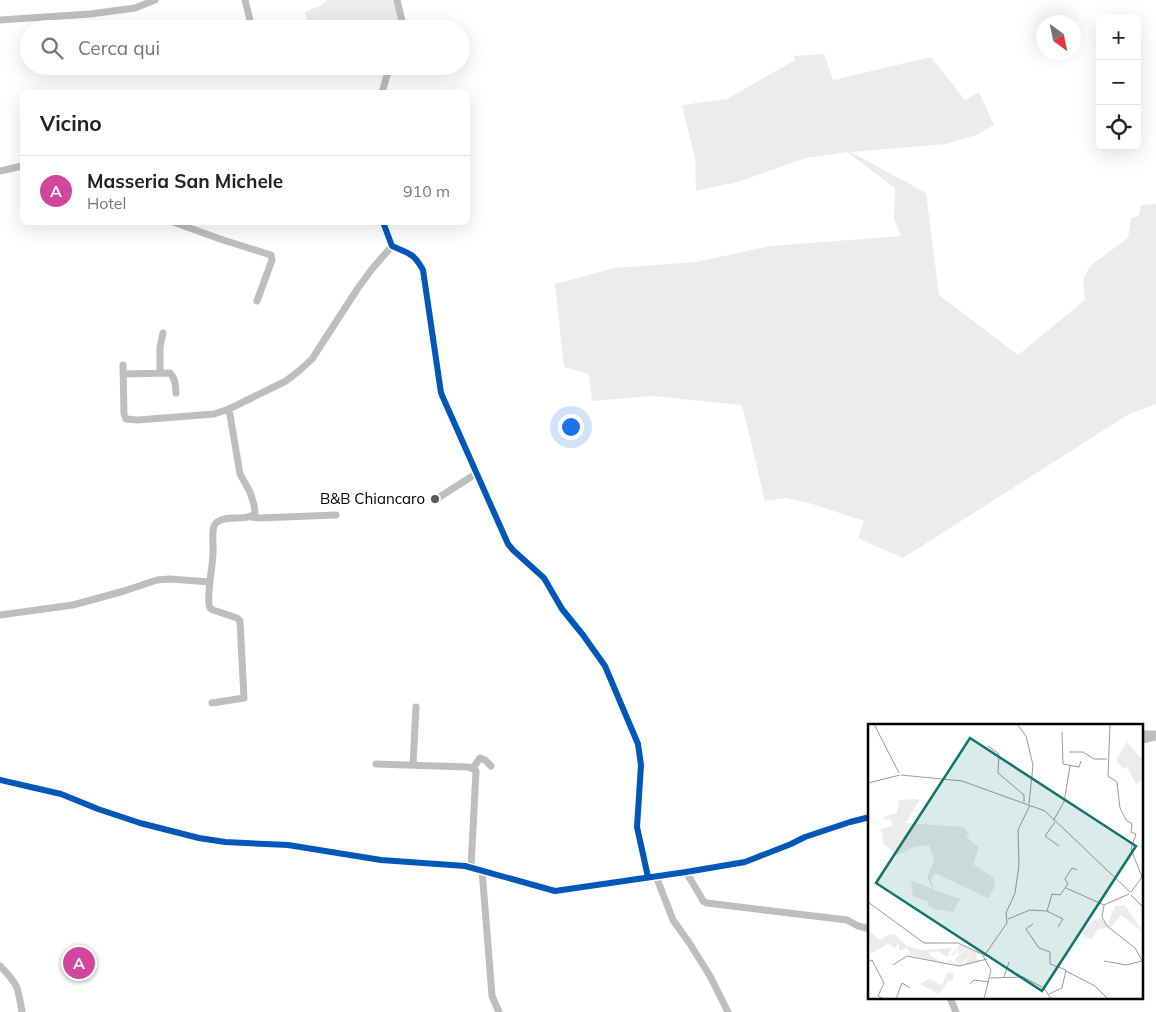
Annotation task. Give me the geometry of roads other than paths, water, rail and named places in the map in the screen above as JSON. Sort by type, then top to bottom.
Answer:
[{"type":"street","points":[[0,20],[90,14],[135,8],[155,0]]},
{"type":"street","points":[[245,0],[249,20]]},
{"type":"street","points":[[397,0],[402,20]]},
{"type":"street","points":[[383,90],[387,75]]},
{"type":"street","points":[[0,171],[20,166]]},
{"type":"street","points":[[181,225],[271,255],[272,260],[257,301]]},
{"type":"street","points":[[383,225],[392,246],[412,255],[423,270],[441,393],[508,544],[544,578],[562,609],[583,634],[605,666],[638,744],[641,765],[637,826],[648,877]]},
{"type":"street","points":[[123,365],[124,414],[126,419],[138,420],[214,414],[229,409],[286,381],[312,359],[358,288],[392,246]]},
{"type":"street","points":[[160,372],[160,347],[163,333]]},
{"type":"street","points":[[123,374],[170,373],[173,376],[176,393]]},
{"type":"street","points":[[229,409],[240,474],[250,492],[255,508],[251,517]]},
{"type":"street","points":[[438,498],[477,473]]},
{"type":"street","points":[[212,703],[244,698],[240,621],[237,618],[210,608],[210,582],[214,558],[214,525],[224,518],[336,514]]},
{"type":"street","points":[[0,616],[73,605],[157,580],[210,582]]},
{"type":"street","points":[[413,765],[416,707]]},
{"type":"street","points":[[1144,739],[1156,735]]},
{"type":"street","points":[[473,768],[480,758],[491,766]]},
{"type":"street","points":[[376,764],[473,768]]},
{"type":"street","points":[[471,867],[476,771],[473,768]]},
{"type":"street","points":[[0,780],[61,794],[140,823],[199,838],[225,842],[288,845],[381,860],[465,866],[555,891],[686,872],[755,859],[805,837],[868,818]]},
{"type":"street","points":[[482,870],[492,996],[499,1012]]},
{"type":"street","points":[[686,872],[703,901],[707,903],[848,920],[868,929]]},
{"type":"street","points":[[656,876],[674,920],[704,965],[728,1012]]},
{"type":"street","points":[[0,966],[12,978],[19,990],[22,1012]]},
{"type":"street","points":[[951,1000],[956,1012]]},
{"type":"place","name":"B&B Chiancaro","points":[[435,499]]},
{"type":"place","name":"Masseria San Michele","points":[[79,963]]}]
